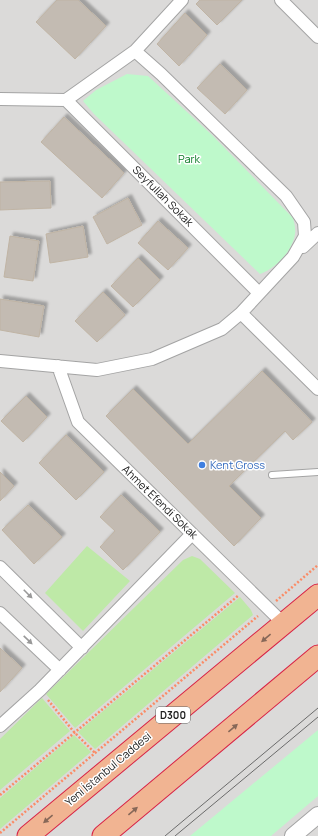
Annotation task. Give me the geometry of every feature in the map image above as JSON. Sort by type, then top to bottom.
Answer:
[{"type":"highway","name":"Yeni İstanbul Caddesi","points":[[28,836],[318,595]]},
{"type":"highway","points":[[103,836],[318,656]]},
{"type":"street","points":[[0,99],[66,100],[135,51],[182,0]]},
{"type":"street","points":[[281,0],[318,37]]},
{"type":"street","points":[[135,51],[161,74],[286,196],[304,222],[305,236],[293,257]]},
{"type":"street","name":"Seyfullah Sokak","points":[[66,100],[259,293]]},
{"type":"street","points":[[0,361],[97,370],[152,359],[222,329],[241,313],[293,257],[318,233]]},
{"type":"street","points":[[241,313],[318,389]]},
{"type":"street","name":"Ahmet Efendi Sokak","points":[[58,366],[78,422],[284,623]]},
{"type":"street","points":[[0,726],[40,690],[82,648],[192,534]]},
{"type":"street","points":[[0,567],[82,648]]},
{"type":"street","points":[[0,613],[60,670]]},
{"type":"street","points":[[294,836],[318,815]]},
{"type":"lane","points":[[272,475],[318,472]]},
{"type":"path","points":[[0,833],[318,565]]},
{"type":"path","points":[[0,795],[240,593]]},
{"type":"path","points":[[40,690],[74,732],[95,753]]},
{"type":"shaded area","points":[[0,0],[318,0],[318,836],[0,836]]},
{"type":"green space","name":"Park","points":[[127,74],[148,76],[212,135],[293,218],[295,234],[291,247],[272,268],[260,274],[94,114],[83,101],[96,90]]},
{"type":"green space","points":[[87,546],[130,581],[83,631],[45,593]]},
{"type":"green space","points":[[192,556],[200,559],[235,593],[75,728],[46,694],[183,560]]},
{"type":"green space","points":[[240,597],[251,610],[253,615],[95,749],[78,732]]},
{"type":"green space","points":[[42,698],[70,731],[0,790],[0,739]]},
{"type":"green space","points":[[318,730],[318,796],[271,836],[190,836]]},
{"type":"green space","points":[[74,735],[91,752],[0,829],[0,798]]},
{"type":"building","points":[[57,0],[78,0],[106,26],[75,59],[36,22]]},
{"type":"building","points":[[200,0],[242,0],[217,25],[196,4]]},
{"type":"building","points":[[185,13],[207,35],[179,66],[157,44]]},
{"type":"building","points":[[220,64],[247,90],[225,114],[197,88]]},
{"type":"building","points":[[64,117],[124,173],[102,198],[41,142]]},
{"type":"building","points":[[50,181],[51,208],[0,210],[0,182]]},
{"type":"building","points":[[128,198],[142,225],[107,244],[93,217]]},
{"type":"building","points":[[158,221],[188,248],[168,270],[138,243]]},
{"type":"building","points":[[83,226],[88,257],[50,263],[46,234]]},
{"type":"building","points":[[10,236],[39,241],[33,281],[4,277]]},
{"type":"building","points":[[138,258],[160,280],[133,307],[111,286]]},
{"type":"building","points":[[103,292],[125,315],[97,342],[75,321]]},
{"type":"building","points":[[0,299],[44,306],[39,337],[0,330]]},
{"type":"building","name":"Kent Gross","points":[[262,371],[312,422],[293,440],[285,431],[229,486],[261,518],[234,546],[106,416],[133,389],[188,444]]},
{"type":"building","points":[[26,396],[47,417],[23,442],[1,421]]},
{"type":"building","points":[[66,435],[104,472],[76,500],[39,463]]},
{"type":"building","points":[[0,472],[14,486],[0,501]]},
{"type":"building","points":[[121,495],[160,532],[123,570],[100,547],[115,531],[100,517]]},
{"type":"building","points":[[28,505],[62,537],[34,564],[2,530]]},
{"type":"building","points":[[0,648],[22,668],[0,692]]},
{"type":"tram line","points":[[165,836],[318,708]]},
{"type":"tram line","points":[[175,836],[318,717]]},
{"type":"place","name":"Kent Gross","points":[[202,465]]}]
